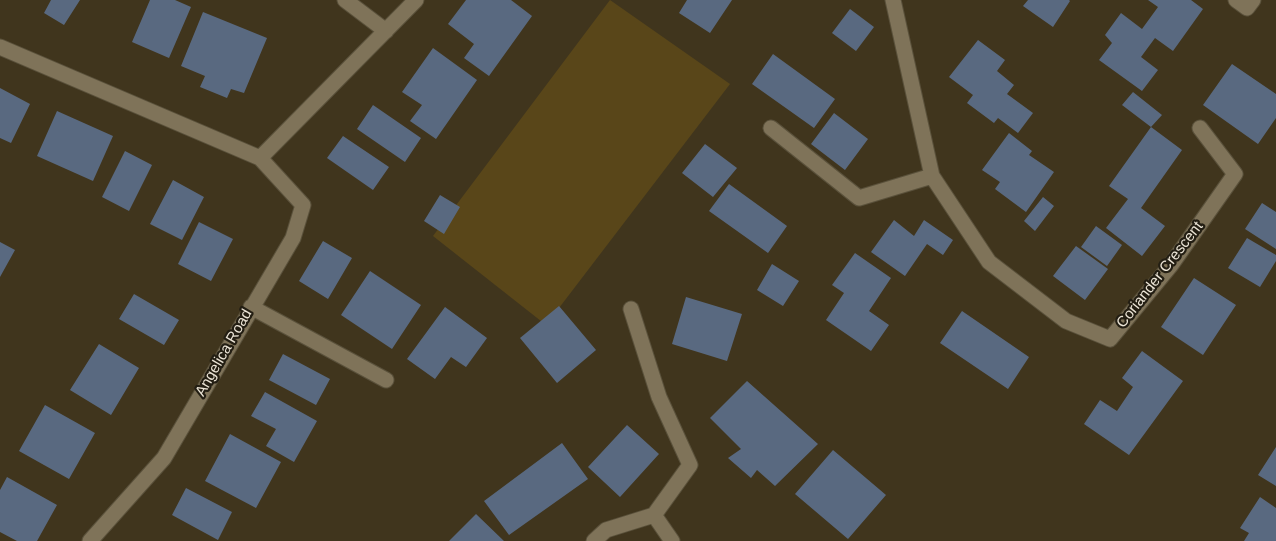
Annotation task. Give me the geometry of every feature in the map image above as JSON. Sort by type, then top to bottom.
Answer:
[{"type":"street","points":[[345,0],[386,31]]},
{"type":"street","points":[[260,158],[416,0]]},
{"type":"street","name":"Coriander Crescent","points":[[893,0],[932,176],[989,262],[1066,321],[1110,339],[1171,265],[1235,174],[1200,128]]},
{"type":"street","points":[[1236,0],[1247,8],[1253,0]]},
{"type":"street","name":"Angelica Road","points":[[0,47],[260,158],[303,205],[293,238],[164,458],[90,541]]},
{"type":"street","points":[[771,128],[859,198],[932,176]]},
{"type":"street","points":[[251,307],[386,380]]},
{"type":"street","points":[[594,541],[606,530],[654,515],[690,465],[658,397],[631,309]]},
{"type":"street","points":[[654,515],[672,541]]},
{"type":"shaded area","points":[[610,0],[730,84],[546,325],[433,236]]},
{"type":"building","points":[[51,0],[80,0],[64,25],[44,13]]},
{"type":"building","points":[[150,0],[175,0],[191,7],[169,58],[132,42]]},
{"type":"building","points":[[466,0],[511,0],[532,16],[489,76],[464,58],[474,44],[448,24]]},
{"type":"building","points":[[687,0],[732,0],[710,33],[679,13]]},
{"type":"building","points":[[1028,0],[1070,1],[1053,27],[1023,6]]},
{"type":"building","points":[[1148,0],[1191,0],[1203,9],[1173,51],[1155,38],[1141,57],[1158,70],[1142,91],[1099,60],[1112,43],[1105,35],[1121,13],[1142,29],[1158,7]]},
{"type":"building","points":[[850,9],[874,27],[856,51],[832,33]]},
{"type":"building","points":[[203,12],[267,38],[244,93],[231,89],[227,98],[200,87],[205,76],[181,66]]},
{"type":"building","points":[[978,40],[1005,60],[997,71],[1014,85],[1007,94],[1033,113],[1018,133],[998,118],[994,123],[967,103],[973,95],[949,77]]},
{"type":"building","points":[[433,48],[477,80],[436,139],[410,121],[422,105],[402,92]]},
{"type":"building","points":[[773,54],[835,99],[814,128],[752,84]]},
{"type":"building","points":[[1232,64],[1276,94],[1276,118],[1258,144],[1203,105]]},
{"type":"building","points":[[0,88],[30,104],[11,143],[0,138]]},
{"type":"building","points":[[1133,92],[1162,115],[1151,127],[1122,105]]},
{"type":"building","points":[[373,105],[421,138],[405,162],[357,129]]},
{"type":"building","points":[[57,111],[113,136],[93,181],[37,156]]},
{"type":"building","points":[[834,113],[868,139],[845,170],[811,144]]},
{"type":"building","points":[[1151,127],[1182,150],[1141,208],[1165,226],[1142,256],[1106,228],[1128,199],[1109,186]]},
{"type":"building","points":[[1009,133],[1032,151],[1029,155],[1054,172],[1026,212],[995,189],[1000,182],[982,170]]},
{"type":"building","points":[[343,136],[389,167],[373,190],[327,158]]},
{"type":"building","points":[[705,144],[737,168],[713,197],[682,173]]},
{"type":"building","points":[[125,151],[152,165],[129,211],[102,197]]},
{"type":"building","points":[[173,180],[204,197],[182,240],[150,224]]},
{"type":"building","points":[[729,184],[787,226],[768,253],[709,211]]},
{"type":"building","points":[[440,195],[460,207],[444,234],[424,221]]},
{"type":"building","points":[[1043,197],[1054,206],[1035,231],[1024,221]]},
{"type":"building","points":[[1262,203],[1276,212],[1276,249],[1245,229]]},
{"type":"building","points":[[894,220],[914,236],[924,220],[953,240],[943,255],[927,244],[905,276],[871,252]]},
{"type":"building","points":[[199,222],[233,239],[211,281],[178,264]]},
{"type":"building","points":[[1096,226],[1122,245],[1107,266],[1081,247]]},
{"type":"building","points":[[1247,238],[1276,255],[1276,261],[1260,287],[1228,268]]},
{"type":"building","points":[[323,241],[352,258],[328,299],[299,281]]},
{"type":"building","points":[[0,242],[15,250],[0,277]]},
{"type":"building","points":[[1076,246],[1108,269],[1085,300],[1053,276]]},
{"type":"building","points":[[855,253],[891,278],[869,311],[889,325],[871,351],[826,320],[844,293],[832,285]]},
{"type":"building","points":[[772,264],[799,281],[783,306],[757,290]]},
{"type":"building","points":[[370,271],[421,305],[392,349],[341,315]]},
{"type":"building","points":[[1194,278],[1236,305],[1203,355],[1161,327]]},
{"type":"building","points":[[134,294],[179,320],[164,345],[119,319]]},
{"type":"building","points":[[686,297],[742,314],[727,361],[672,344]]},
{"type":"building","points":[[559,306],[596,350],[557,383],[520,338]]},
{"type":"building","points":[[445,307],[487,338],[466,367],[451,357],[435,379],[407,359]]},
{"type":"building","points":[[962,311],[1029,357],[1008,389],[940,343]]},
{"type":"building","points":[[99,344],[139,368],[111,415],[70,390]]},
{"type":"building","points":[[1142,351],[1183,381],[1129,455],[1084,424],[1100,400],[1117,411],[1133,387],[1122,378]]},
{"type":"building","points":[[283,354],[330,379],[316,405],[269,380]]},
{"type":"building","points":[[747,381],[818,444],[775,486],[757,470],[751,478],[728,458],[741,449],[710,418]]},
{"type":"building","points":[[265,392],[317,421],[294,462],[266,446],[276,429],[251,416]]},
{"type":"building","points":[[45,405],[95,433],[69,479],[19,451]]},
{"type":"building","points":[[627,425],[659,454],[620,497],[588,467]]},
{"type":"building","points":[[230,434],[281,462],[256,508],[205,481]]},
{"type":"building","points":[[562,443],[588,479],[509,535],[484,501]]},
{"type":"building","points":[[1276,447],[1276,486],[1258,475]]},
{"type":"building","points":[[833,450],[886,495],[848,539],[795,494]]},
{"type":"building","points":[[7,477],[57,505],[37,541],[17,541],[0,532],[0,490]]},
{"type":"building","points":[[186,488],[232,512],[218,540],[172,515]]},
{"type":"building","points":[[1260,497],[1276,508],[1276,541],[1244,541],[1249,533],[1240,528]]},
{"type":"building","points":[[476,514],[504,541],[449,541]]}]
